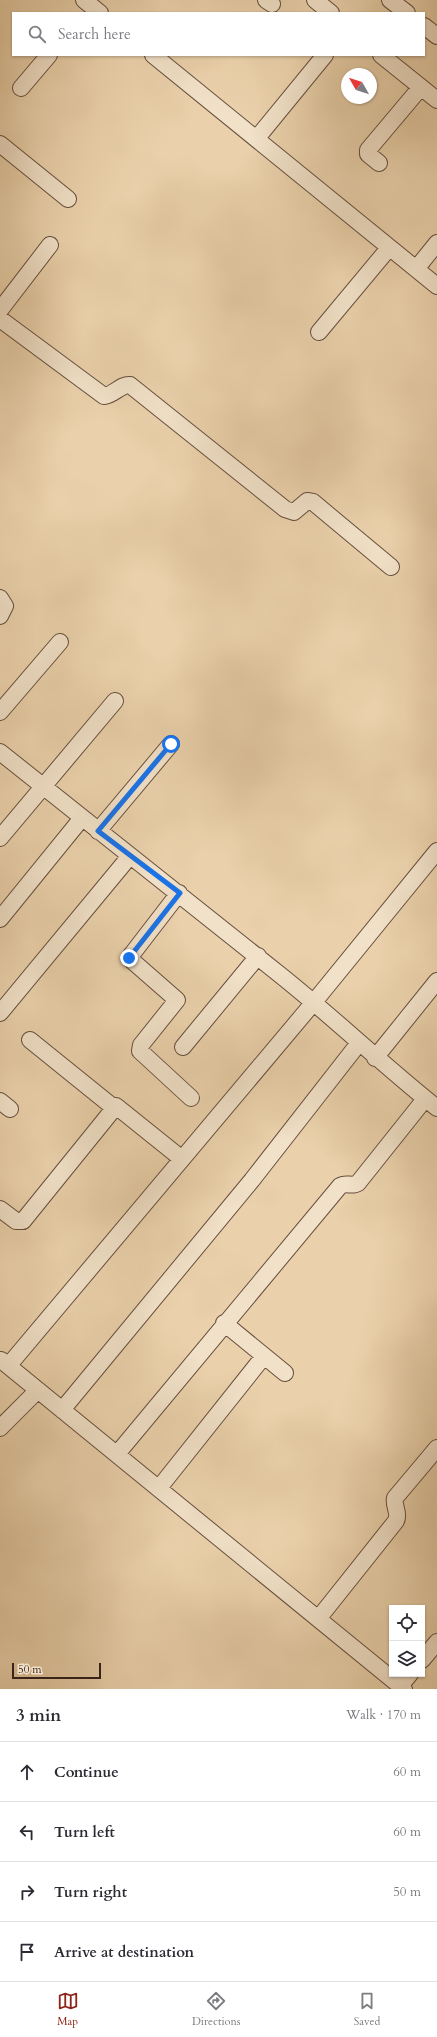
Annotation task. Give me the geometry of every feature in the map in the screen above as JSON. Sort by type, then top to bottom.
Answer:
[{"type":"street","points":[[315,0],[330,12]]},
{"type":"street","points":[[390,0],[406,12]]},
{"type":"street","points":[[425,27],[437,36]]},
{"type":"street","points":[[22,88],[48,56]]},
{"type":"street","points":[[154,56],[258,138],[389,248],[437,286]]},
{"type":"street","points":[[258,138],[324,56]]},
{"type":"street","points":[[379,163],[368,154],[368,150],[432,94],[383,56]]},
{"type":"street","points":[[0,144],[68,199]]},
{"type":"street","points":[[416,269],[437,243]]},
{"type":"street","points":[[0,310],[50,245]]},
{"type":"street","points":[[319,332],[389,248]]},
{"type":"street","points":[[0,319],[104,396],[109,395],[125,385],[130,385],[285,509],[294,512],[307,501],[313,502],[391,567]]},
{"type":"street","points":[[0,598],[5,606],[0,616]]},
{"type":"street","points":[[0,712],[60,642]]},
{"type":"street","points":[[0,838],[42,786],[115,701]]},
{"type":"street","points":[[98,831],[171,744]]},
{"type":"street","points":[[2,757],[42,786],[130,856],[180,893],[314,1002],[375,1058],[434,1105],[358,1183],[353,1185],[344,1184],[340,1186],[224,1323],[117,1454]]},
{"type":"street","points":[[0,919],[82,818]]},
{"type":"street","points":[[405,1683],[318,1619],[4,1362],[182,1159],[314,1002],[437,851]]},
{"type":"street","points":[[0,1013],[130,856]]},
{"type":"street","points":[[180,893],[129,958],[177,1000],[141,1045],[140,1051],[190,1098]]},
{"type":"street","points":[[183,1046],[258,956]]},
{"type":"street","points":[[375,1058],[437,981]]},
{"type":"street","points":[[30,1040],[113,1107],[118,1107],[182,1159]]},
{"type":"street","points":[[62,1410],[247,1186],[359,1043]]},
{"type":"street","points":[[0,1209],[16,1222],[23,1221],[113,1107]]},
{"type":"street","points":[[224,1323],[285,1373]]},
{"type":"street","points":[[159,1488],[264,1356]]},
{"type":"street","points":[[0,1428],[38,1390]]},
{"type":"street","points":[[318,1619],[396,1521],[398,1514],[394,1502],[395,1498],[437,1448]]},
{"type":"street","points":[[425,1656],[437,1642]]},
{"type":"route","points":[[129,958],[180,893],[98,831],[171,744]]}]
